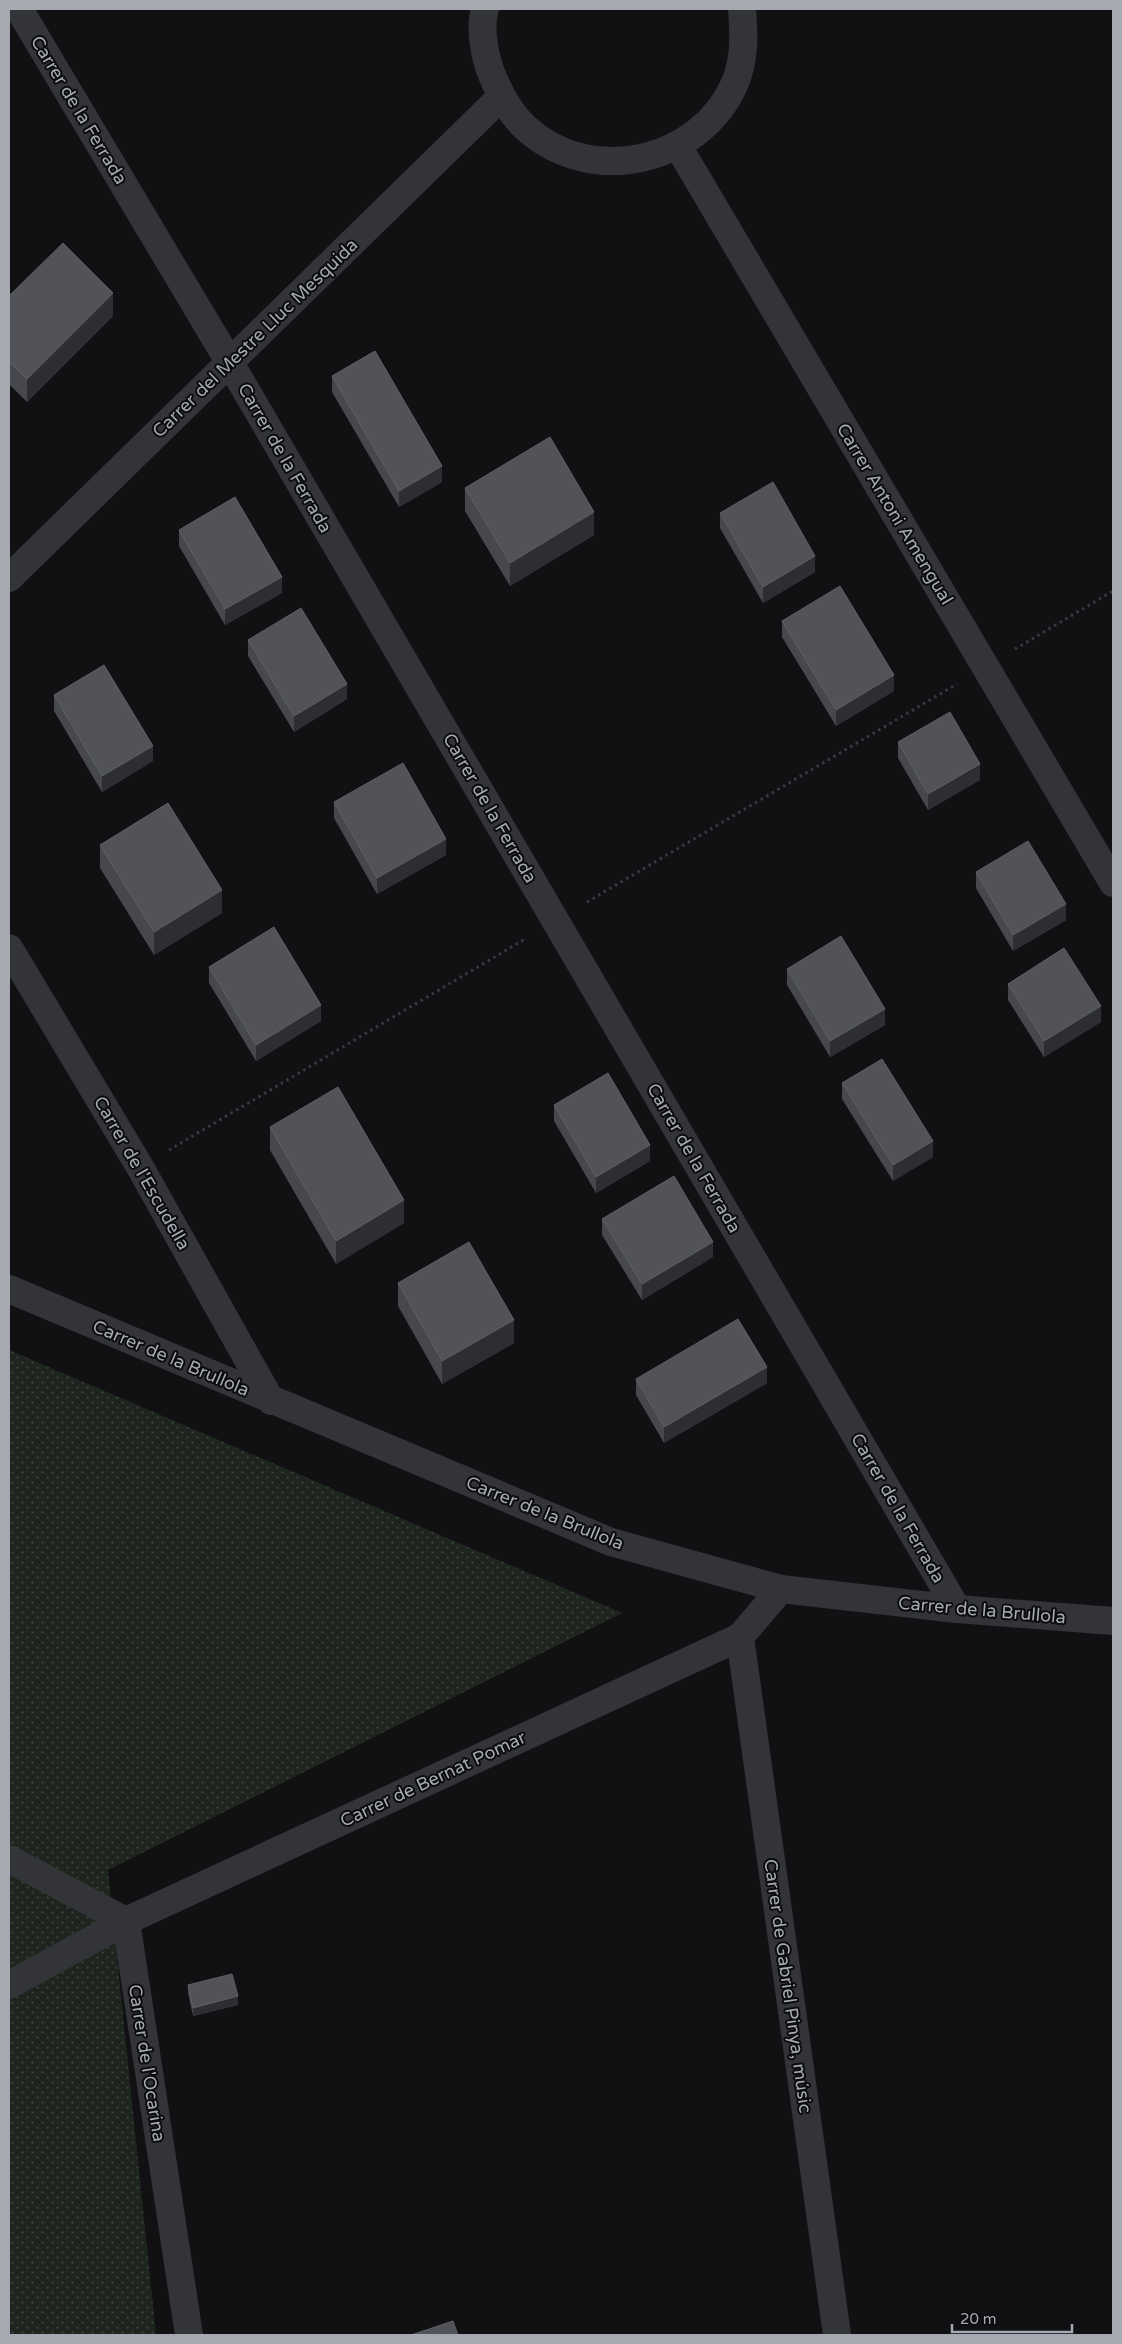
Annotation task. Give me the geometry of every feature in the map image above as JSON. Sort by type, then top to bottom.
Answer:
[{"type":"street","name":"Carrer de la Ferrada","points":[[19,9],[230,363],[957,1609]]},
{"type":"street","points":[[485,9],[485,57],[501,98],[527,129],[560,151],[600,161],[640,160],[678,146],[711,120],[735,83],[745,41],[742,9]]},
{"type":"street","name":"Carrer del Mestre Lluc Mesquida","points":[[9,578],[501,98]]},
{"type":"street","name":"Carrer Antoni Amengual","points":[[678,146],[1113,883]]},
{"type":"street","name":"Carrer de l'Escudella","points":[[9,948],[140,1167],[271,1401]]},
{"type":"street","name":"Carrer de la Brullola","points":[[9,1289],[271,1401],[611,1542],[780,1589],[957,1609],[1113,1621]]},
{"type":"street","points":[[740,1637],[780,1589]]},
{"type":"street","name":"Carrer de Bernat Pomar","points":[[9,1985],[126,1921],[740,1637]]},
{"type":"street","name":"Carrer de Gabriel Pinya, músic","points":[[740,1637],[837,2335]]},
{"type":"street","points":[[9,1859],[126,1921]]},
{"type":"street","name":"Carrer de l'Ocarina","points":[[126,1921],[189,2335]]},
{"type":"path","points":[[1011,651],[1113,591]]},
{"type":"path","points":[[587,902],[964,680]]},
{"type":"path","points":[[167,1151],[532,935]]},
{"type":"shaded area","points":[[9,1350],[622,1613],[108,1870],[156,2335],[9,2335]]},
{"type":"building","points":[[63,243],[113,293],[27,379],[9,361],[9,296]]},
{"type":"building","points":[[375,351],[442,466],[399,491],[332,376]]},
{"type":"building","points":[[550,437],[594,512],[510,563],[465,488]]},
{"type":"building","points":[[773,482],[815,556],[763,587],[720,513]]},
{"type":"building","points":[[235,497],[282,577],[225,609],[179,530]]},
{"type":"building","points":[[840,586],[894,675],[836,710],[782,621]]},
{"type":"building","points":[[301,608],[347,684],[294,716],[248,640]]},
{"type":"building","points":[[104,665],[153,746],[102,776],[54,695]]},
{"type":"building","points":[[950,712],[980,764],[928,794],[898,742]]},
{"type":"building","points":[[403,763],[446,839],[377,878],[334,802]]},
{"type":"building","points":[[168,803],[222,890],[154,932],[100,845]]},
{"type":"building","points":[[1028,841],[1066,904],[1013,935],[976,872]]},
{"type":"building","points":[[274,927],[321,1005],[256,1045],[209,967]]},
{"type":"building","points":[[841,936],[885,1009],[830,1041],[787,969]]},
{"type":"building","points":[[1064,948],[1101,1006],[1044,1041],[1008,984]]},
{"type":"building","points":[[882,1059],[933,1141],[893,1165],[842,1083]]},
{"type":"building","points":[[608,1073],[650,1145],[596,1177],[554,1105]]},
{"type":"building","points":[[338,1087],[404,1200],[336,1241],[270,1127]]},
{"type":"building","points":[[674,1176],[713,1242],[642,1284],[602,1219]]},
{"type":"building","points":[[469,1242],[514,1320],[442,1361],[398,1283]]},
{"type":"building","points":[[738,1319],[767,1367],[664,1427],[636,1379]]},
{"type":"building","points":[[232,1974],[238,1996],[193,2008],[188,1985]]},
{"type":"building","points":[[453,2321],[458,2335],[411,2335]]}]
